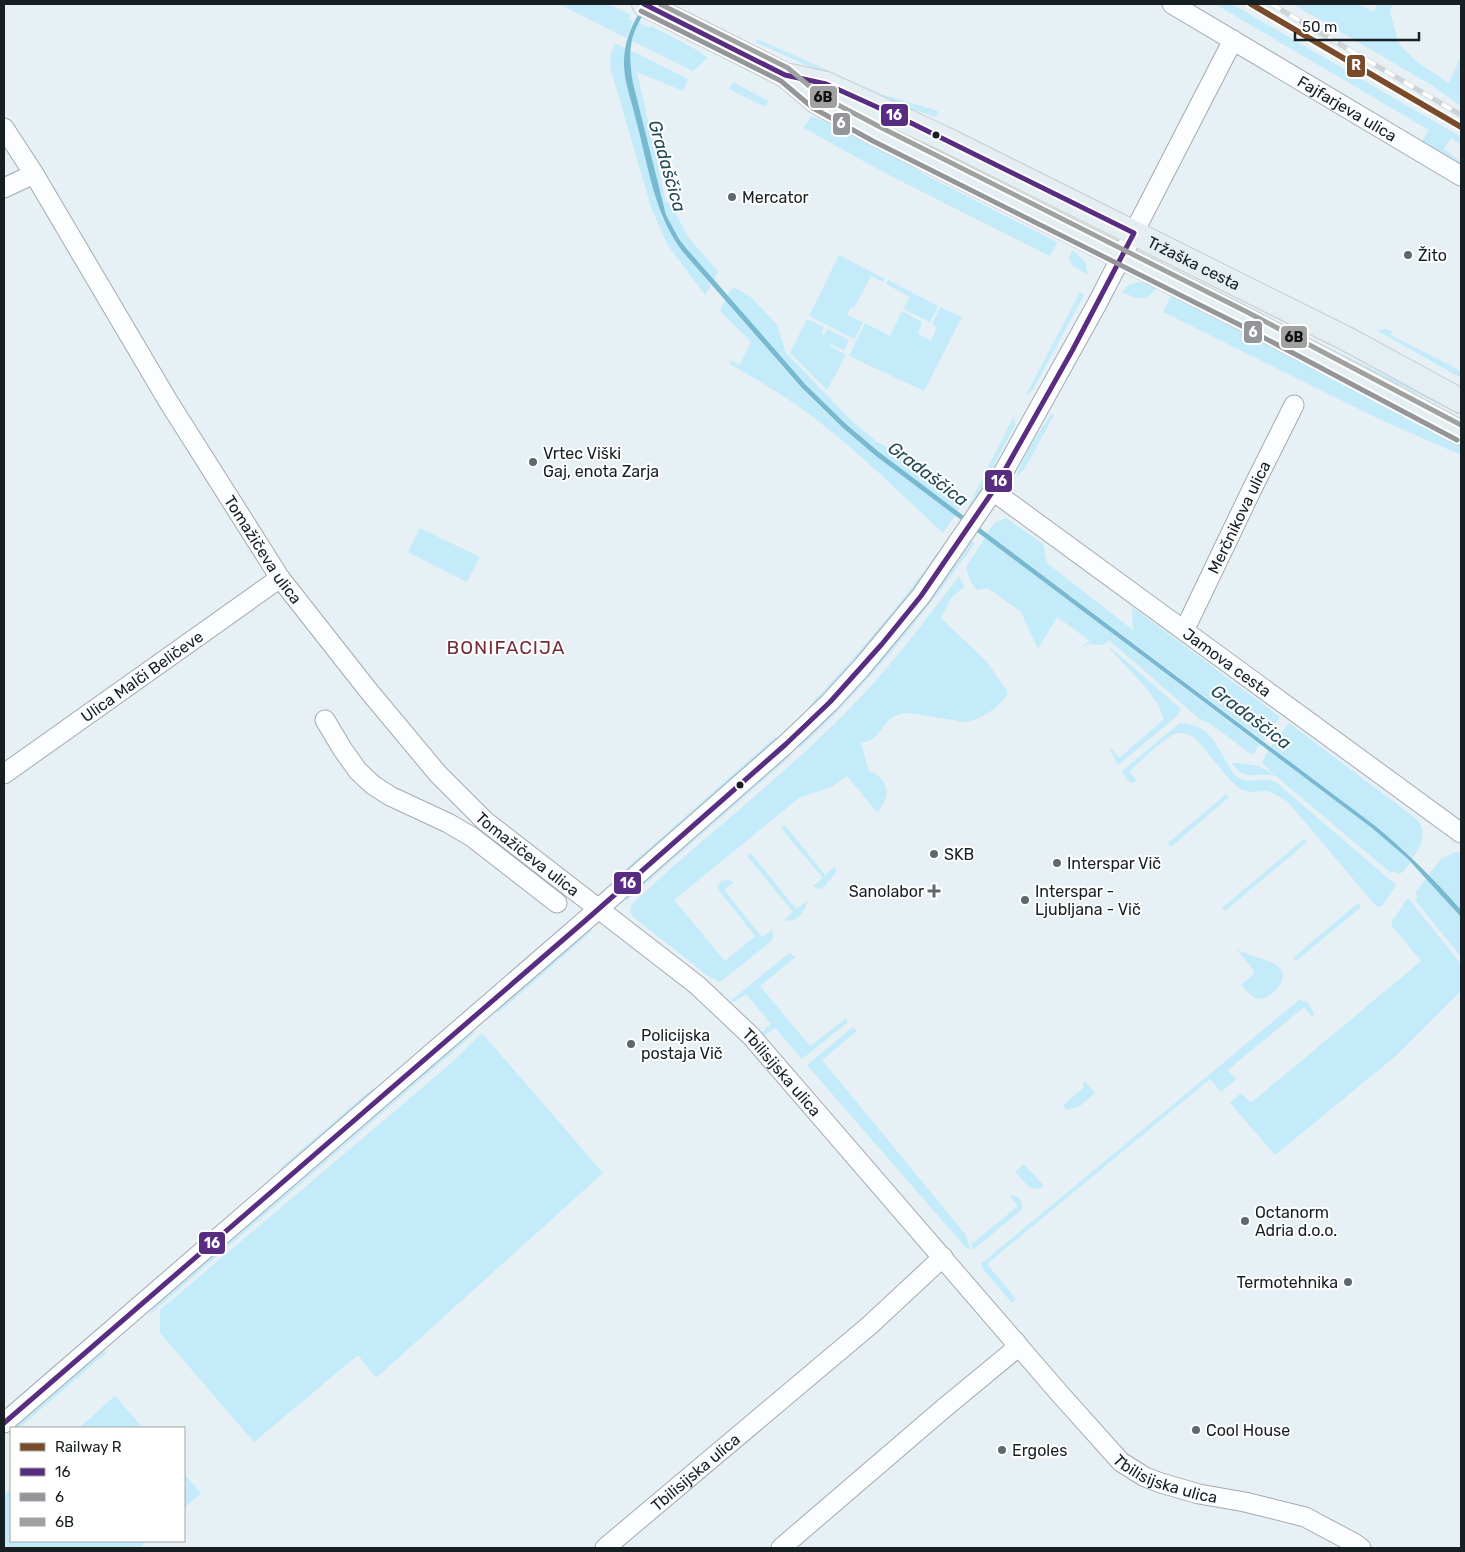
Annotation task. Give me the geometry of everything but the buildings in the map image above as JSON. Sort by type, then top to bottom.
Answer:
[{"type":"main road","name":"Tržaška cesta","points":[[653,8],[786,75],[818,102],[885,138],[1364,380],[1461,432]]},
{"type":"main road","name":"Tržaška cesta","points":[[786,75],[826,84],[875,106],[1347,339],[1461,401]]},
{"type":"street","name":"Fajfarjeva ulica","points":[[1172,4],[1461,176]]},
{"type":"street","points":[[4,1423],[599,909],[786,744],[830,702],[921,596],[993,491],[1072,351],[1232,40]]},
{"type":"street","name":"Tomažičeva ulica","points":[[4,128],[34,174],[168,401],[280,578],[368,690],[438,774],[485,821],[599,909]]},
{"type":"street","points":[[4,188],[34,174]]},
{"type":"street","name":"Merčnikova ulica","points":[[1185,629],[1294,405]]},
{"type":"street","name":"Jamova cesta","points":[[993,491],[1185,629],[1461,832]]},
{"type":"street","name":"Ulica Malči Beličeve","points":[[4,774],[280,578]]},
{"type":"street","points":[[325,720],[358,772],[373,785],[390,796],[448,823],[472,837],[557,903]]},
{"type":"street","points":[[472,837],[485,821]]},
{"type":"street","name":"Tbilisijska ulica","points":[[599,909],[697,985],[752,1036],[1105,1446],[1121,1462],[1134,1471],[1161,1483],[1199,1494],[1245,1502],[1305,1517],[1361,1548]]},
{"type":"street","name":"Tbilisijska ulica","points":[[605,1548],[870,1325],[943,1257]]},
{"type":"street","points":[[781,1548],[935,1415],[1012,1352],[1016,1342]]},
{"type":"shaded area","points":[[559,4],[608,4],[631,15],[629,19],[633,21],[626,38]]},
{"type":"shaded area","name":"Gradaščica","points":[[645,4],[650,4],[634,33],[630,50],[631,71],[666,215],[679,239],[687,249],[806,385],[846,424],[879,452],[1374,825],[1409,855],[1440,887],[1461,910],[1461,917],[1408,859],[1372,828],[876,456],[843,428],[802,388],[683,252],[665,222],[648,171],[624,68],[628,37],[633,24]]},
{"type":"shaded area","points":[[1215,4],[1232,4],[1461,137],[1461,145],[1451,138],[1444,149],[1461,162],[1459,164],[1422,141],[1429,130]]},
{"type":"shaded area","points":[[1293,4],[1358,4],[1373,12],[1378,4],[1392,4],[1390,12],[1399,44],[1416,61],[1449,83],[1461,56],[1461,106],[1433,86]]},
{"type":"shaded area","points":[[638,22],[649,28],[651,26],[708,58],[693,71],[632,41]]},
{"type":"shaded area","points":[[757,40],[881,94],[938,111],[936,117],[886,101],[755,42]]},
{"type":"shaded area","points":[[615,44],[625,48],[624,71],[662,217],[675,242],[711,285],[705,295],[667,244],[651,207],[611,70],[610,56]]},
{"type":"shaded area","points":[[630,50],[688,79],[683,91],[637,72],[666,202],[671,204],[688,237],[718,271],[714,280],[679,239],[666,215],[633,83]]},
{"type":"shaded area","points":[[733,82],[768,101],[765,107],[729,89]]},
{"type":"shaded area","points":[[811,116],[849,130],[883,148],[929,177],[1057,242],[1050,256],[883,172],[804,128]]},
{"type":"shaded area","points":[[1072,250],[1085,262],[1088,275],[1072,265],[1069,259]]},
{"type":"shaded area","points":[[839,255],[885,279],[883,282],[871,276],[854,308],[851,307],[847,315],[863,322],[854,339],[809,316]]},
{"type":"shaded area","points":[[888,280],[938,306],[930,322],[903,309],[910,297],[886,284]]},
{"type":"shaded area","points":[[1138,282],[1158,285],[1150,295],[1142,298],[1133,297],[1122,292],[1127,286]]},
{"type":"shaded area","points":[[733,287],[751,297],[777,325],[786,353],[851,420],[877,442],[899,453],[937,484],[952,491],[956,498],[963,503],[958,511],[874,447],[816,394],[727,296]]},
{"type":"shaded area","points":[[1173,291],[1461,441],[1461,455],[1381,420],[1163,312]]},
{"type":"shaded area","points":[[1080,292],[1084,295],[1033,390],[1026,395]]},
{"type":"shaded area","points":[[725,300],[797,383],[844,429],[871,452],[955,515],[943,533],[831,431],[784,396],[730,364],[730,360],[740,365],[751,342],[720,311]]},
{"type":"shaded area","points":[[940,307],[962,317],[924,391],[849,356],[865,323],[890,336],[902,311],[922,322],[918,334],[931,341],[937,327],[932,324]]},
{"type":"shaded area","points":[[807,319],[824,327],[821,334],[824,335],[827,329],[849,340],[844,351],[830,344],[830,346],[846,355],[827,390],[790,353]]},
{"type":"shaded area","points":[[1284,326],[1461,412],[1461,415],[1350,361]]},
{"type":"shaded area","points":[[1385,329],[1393,331],[1391,335],[1461,371],[1461,378],[1378,331]]},
{"type":"shaded area","points":[[1051,414],[1054,415],[1025,468],[1017,477],[1026,453]]},
{"type":"shaded area","points":[[1014,416],[1015,425],[971,509],[968,507]]},
{"type":"shaded area","points":[[1006,518],[1043,544],[1047,563],[1133,630],[1132,607],[1280,717],[1264,741],[987,533],[995,523]]},
{"type":"shaded area","points":[[420,528],[480,557],[467,582],[408,552]]},
{"type":"shaded area","points":[[985,538],[1260,745],[1252,755],[1208,722],[1202,721],[1109,640],[1103,645],[1089,644],[1079,648],[1090,641],[1057,617],[1038,649],[1021,612],[988,588],[976,590],[970,580],[966,567]]},
{"type":"shaded area","points":[[972,541],[975,543],[914,624],[848,701],[800,748],[797,745],[822,722],[891,648],[933,596]]},
{"type":"shaded area","points":[[939,551],[939,554],[925,574],[880,632],[816,704],[809,706],[877,631]]},
{"type":"shaded area","points":[[959,576],[964,587],[952,597],[941,618],[987,662],[1007,691],[1007,695],[989,713],[965,722],[909,713],[892,717],[875,737],[861,743],[869,771],[881,778],[886,789],[885,800],[877,812],[847,776],[831,787],[799,798],[674,900],[725,961],[755,936],[721,893],[717,886],[721,881],[734,882],[724,890],[762,937],[772,930],[773,936],[770,942],[724,979],[719,982],[714,978],[712,979],[632,916],[630,911],[631,905],[802,755],[856,702],[897,656]]},
{"type":"shaded area","points":[[1111,648],[1181,709],[1177,716],[1118,765],[1111,748],[1119,758],[1164,719],[1158,704],[1148,690]]},
{"type":"shaded area","points":[[1180,723],[1198,727],[1210,736],[1236,776],[1246,780],[1267,780],[1277,783],[1396,885],[1382,906],[1376,906],[1287,801],[1268,791],[1250,792],[1240,789],[1230,780],[1197,740],[1190,735],[1178,733],[1170,736],[1129,771],[1137,781],[1132,783],[1128,781],[1122,771]]},
{"type":"shaded area","points":[[1289,723],[1418,820],[1421,825],[1422,839],[1413,858],[1374,825],[1271,747]]},
{"type":"shaded area","points":[[775,737],[778,739],[611,886],[612,881]]},
{"type":"shaded area","points":[[1268,750],[1372,828],[1411,861],[1403,872],[1398,874],[1393,871],[1391,873],[1278,778],[1262,763]]},
{"type":"shaded area","points":[[788,753],[791,756],[626,901],[626,896]]},
{"type":"shaded area","points":[[1232,763],[1256,766],[1276,776],[1246,775],[1241,773]]},
{"type":"shaded area","points":[[1226,794],[1229,797],[1171,847],[1168,843]]},
{"type":"shaded area","points":[[785,825],[825,875],[835,867],[836,872],[823,888],[818,889],[813,886],[823,878],[781,828]]},
{"type":"shaded area","points":[[1304,839],[1307,842],[1225,911],[1222,908]]},
{"type":"shaded area","points":[[1457,852],[1461,853],[1461,910],[1429,874],[1442,858]]},
{"type":"shaded area","points":[[751,853],[796,909],[807,901],[799,916],[792,920],[784,920],[793,912],[747,856]]},
{"type":"shaded area","points":[[1426,878],[1461,917],[1461,957],[1415,900],[1417,898],[1416,892]]},
{"type":"shaded area","points":[[1408,898],[1461,964],[1461,991],[1397,1055],[1275,1155],[1230,1103],[1241,1093],[1252,1102],[1421,961],[1392,926],[1392,921]]},
{"type":"shaded area","points":[[1358,903],[1361,907],[1296,961],[1293,958]]},
{"type":"shaded area","points":[[591,929],[592,931],[497,1014],[499,1007]]},
{"type":"shaded area","points":[[1237,949],[1279,967],[1283,973],[1281,981],[1274,992],[1264,998],[1257,999],[1241,985],[1253,975],[1254,971]]},
{"type":"shaded area","points":[[789,953],[796,957],[760,986],[810,1046],[846,1018],[848,1022],[802,1059],[775,1028],[763,1037],[760,1034],[771,1024],[746,994],[736,1001],[729,1002]]},
{"type":"shaded area","points":[[1299,1000],[1307,1002],[1314,1013],[1312,1017],[1304,1007],[1228,1070],[1236,1079],[1221,1092],[1210,1079],[987,1264],[1016,1299],[1012,1303],[982,1268],[981,1264]]},
{"type":"shaded area","points":[[853,1027],[857,1031],[822,1060],[966,1235],[971,1250],[966,1248],[807,1065]]},
{"type":"shaded area","points":[[477,1031],[148,1316],[156,1303],[469,1033]]},
{"type":"shaded area","points":[[482,1033],[603,1173],[376,1378],[358,1355],[254,1442],[160,1333],[160,1310],[449,1065]]},
{"type":"shaded area","points":[[1085,1081],[1095,1093],[1080,1106],[1066,1110],[1063,1105],[1084,1087],[1082,1084]]},
{"type":"shaded area","points":[[375,1086],[370,1095],[285,1168],[278,1170]]},
{"type":"shaded area","points":[[1024,1164],[1044,1186],[1038,1189],[1029,1187],[1015,1172]]},
{"type":"shaded area","points":[[1012,1195],[1020,1200],[1021,1210],[973,1250],[970,1240],[973,1243],[1018,1206],[1010,1196]]},
{"type":"shaded area","points":[[102,1349],[106,1353],[20,1427],[13,1427]]},
{"type":"shaded area","points":[[115,1396],[142,1427],[80,1427]]},
{"type":"shaded area","points":[[185,1475],[201,1493],[185,1507]]},
{"type":"shaded area","points":[[10,1489],[10,1542],[146,1542],[139,1548],[4,1548],[4,1495]]},
{"type":"railway","points":[[1271,4],[1461,115]]},
{"type":"rail line","name":"R","points":[[1251,4],[1461,127]]},
{"type":"transit line","name":"16","points":[[4,1423],[586,920],[786,744],[830,702],[882,644],[921,596],[993,491],[1072,351],[1134,233],[899,117],[826,84],[785,75],[644,4]]},
{"type":"transit line","name":"6B","points":[[660,4],[788,68],[821,96],[1247,312],[1461,425]]},
{"type":"transit line","name":"6","points":[[641,11],[781,81],[813,108],[873,141],[1240,325],[1457,440]]},
{"type":"place","name":"Mercator","points":[[732,197]]},
{"type":"place","name":"Žito","points":[[1408,255]]},
{"type":"place","name":"Vrtec Viški Gaj, enota Zarja","points":[[533,462]]},
{"type":"place","name":"SKB","points":[[934,854]]},
{"type":"place","name":"Interspar Vič","points":[[1057,863]]},
{"type":"place","name":"Sanolabor","points":[[934,891]]},
{"type":"place","name":"Interspar - Ljubljana - Vič","points":[[1025,900]]},
{"type":"place","name":"Policijska postaja Vič","points":[[631,1044]]},
{"type":"place","name":"Octanorm Adria d.o.o.","points":[[1245,1221]]},
{"type":"place","name":"Termotehnika","points":[[1348,1282]]},
{"type":"place","name":"Cool House","points":[[1196,1430]]},
{"type":"place","name":"Ergoles","points":[[1002,1450]]},
{"type":"district","name":"BONIFACIJA","points":[[506,647]]}]
